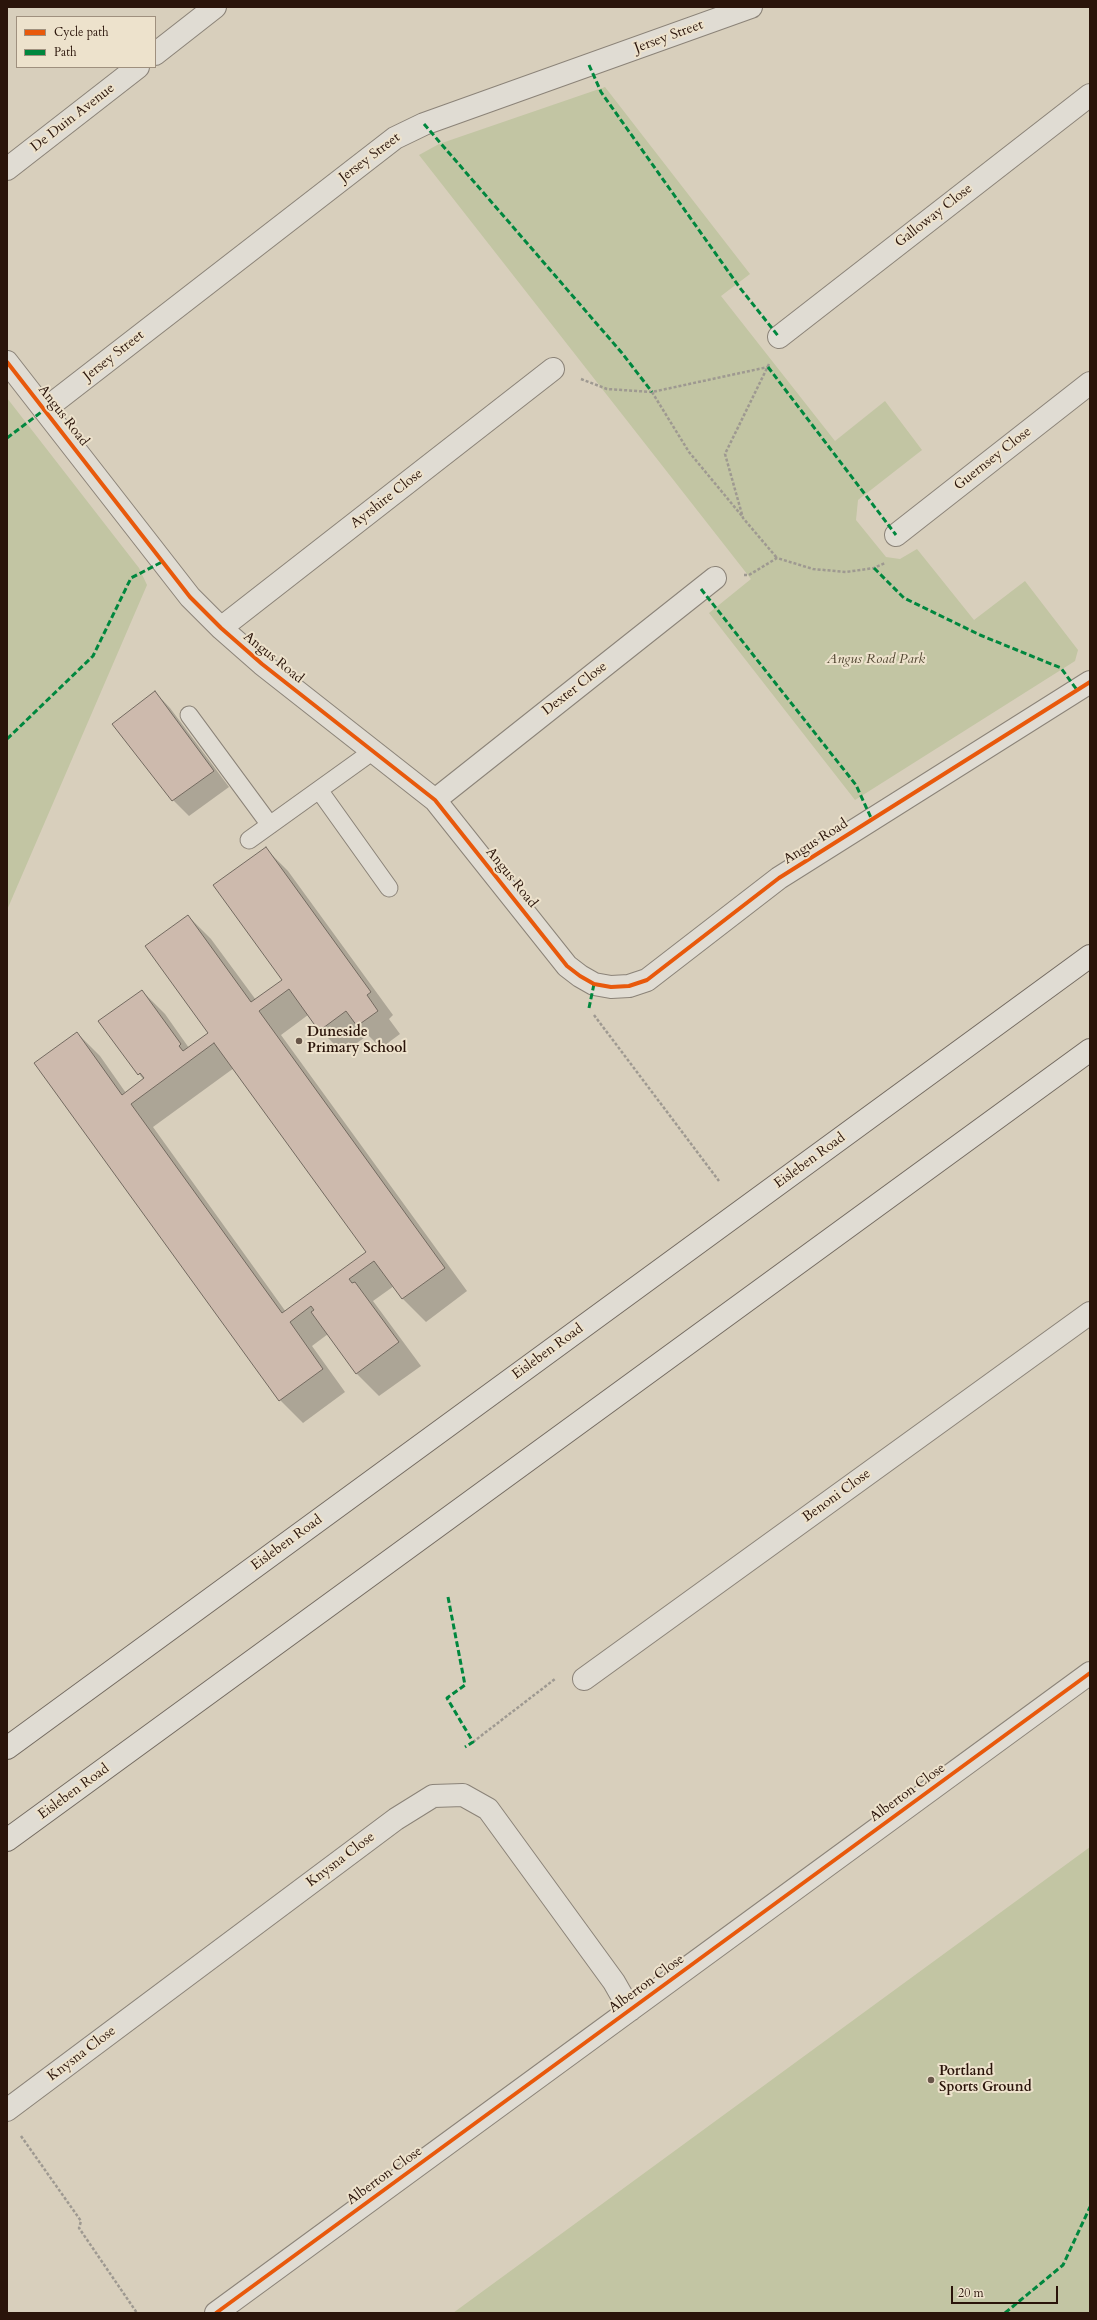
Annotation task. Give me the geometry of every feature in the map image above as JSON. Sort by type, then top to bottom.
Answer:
[{"type":"street","name":"Jersey Street","points":[[44,410],[400,135],[424,124],[751,7]]},
{"type":"street","points":[[156,53],[208,9]]},
{"type":"street","name":"De Duin Avenue","points":[[7,169],[137,68]]},
{"type":"street","name":"Galloway Close","points":[[779,337],[1090,95]]},
{"type":"street","name":"Angus Road","points":[[7,362],[190,597],[221,628],[262,664],[435,800],[567,966],[594,984],[611,987],[629,986],[647,980],[778,878],[1090,682]]},
{"type":"street","name":"Ayrshire Close","points":[[221,628],[553,369]]},
{"type":"street","name":"Guernsey Close","points":[[896,535],[1090,383]]},
{"type":"street","name":"Dexter Close","points":[[435,800],[715,578]]},
{"type":"street","name":"Eisleben Road","points":[[7,1748],[1090,956]]},
{"type":"street","name":"Eisleben Road","points":[[7,1840],[1090,1050]]},
{"type":"street","name":"Benoni Close","points":[[584,1679],[1090,1314]]},
{"type":"street","name":"Alberton Close","points":[[216,2313],[1090,1673]]},
{"type":"street","name":"Knysna Close","points":[[12,2120],[396,1819],[433,1796],[463,1795],[488,1809],[614,1982],[630,2010]]},
{"type":"lane","points":[[189,715],[270,825]]},
{"type":"lane","points":[[249,840],[373,751]]},
{"type":"lane","points":[[319,790],[389,888]]},
{"type":"path","points":[[743,518],[725,454],[768,367],[779,337]]},
{"type":"path","points":[[553,369],[607,389],[652,392],[768,367]]},
{"type":"path","points":[[652,392],[689,452],[777,558],[812,569],[840,572],[874,568],[893,558],[896,535]]},
{"type":"path","points":[[715,578],[749,575],[777,558]]},
{"type":"path","points":[[593,1014],[719,1181]]},
{"type":"path","points":[[473,1742],[562,1673],[584,1679]]},
{"type":"path","points":[[12,2120],[81,2221],[79,2228],[137,2313]]},
{"type":"green space","name":"Angus Road Park","points":[[605,87],[750,274],[721,296],[835,441],[885,401],[922,450],[858,500],[856,520],[886,557],[900,559],[917,549],[974,620],[1025,581],[1078,650],[1075,661],[855,800],[709,613],[751,579],[419,155],[439,144]]},
{"type":"green space","points":[[7,398],[139,568],[147,585],[7,910]]},
{"type":"green space","name":"Portland Sports Ground","points":[[1090,1847],[1090,2313],[453,2313]]},
{"type":"building","points":[[155,691],[214,771],[172,801],[112,724]]},
{"type":"building","points":[[266,847],[371,992],[367,995],[378,1011],[357,1026],[346,1011],[319,1031],[289,989],[259,1011],[445,1268],[402,1299],[374,1261],[349,1279],[352,1283],[355,1282],[399,1342],[356,1374],[311,1312],[314,1310],[311,1306],[290,1322],[323,1369],[279,1401],[34,1063],[77,1032],[122,1095],[144,1078],[140,1073],[138,1075],[98,1021],[142,990],[181,1044],[179,1046],[183,1051],[208,1033],[145,946],[188,915],[251,1002],[282,980],[213,885]],"holes":[[[214,1043],[366,1252],[282,1313],[131,1104]]]},
{"type":"marked path","points":[[589,65],[601,92],[740,288],[779,337]]},
{"type":"marked path","points":[[424,124],[622,353],[652,392]]},
{"type":"marked path","points":[[768,367],[896,535]]},
{"type":"marked path","points":[[7,438],[44,410]]},
{"type":"marked path","points":[[7,739],[93,656],[131,578],[162,562]]},
{"type":"marked path","points":[[874,568],[904,598],[980,635],[1061,668],[1077,690]]},
{"type":"marked path","points":[[701,589],[856,785],[872,820]]},
{"type":"marked path","points":[[589,1008],[594,984]]},
{"type":"marked path","points":[[448,1597],[465,1685],[447,1698],[473,1742],[465,1747]]},
{"type":"marked path","points":[[1005,2313],[1063,2265],[1090,2207]]},
{"type":"cycle path","points":[[7,362],[190,597],[221,628],[262,664],[435,800],[567,966],[594,984],[611,987],[629,986],[647,980],[779,878],[1090,682]]},
{"type":"cycle path","points":[[216,2313],[1090,1673]]},
{"type":"place","name":"Duneside Primary School","points":[[299,1041]]},
{"type":"place","name":"Portland Sports Ground","points":[[931,2080]]}]
